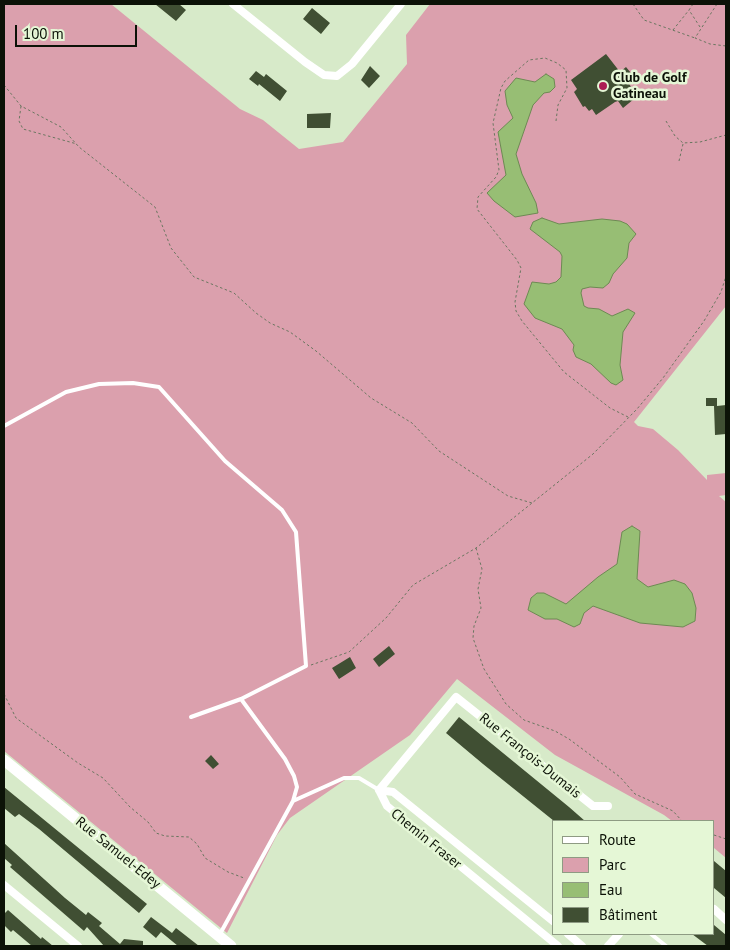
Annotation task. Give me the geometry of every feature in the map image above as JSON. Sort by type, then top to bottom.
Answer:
[{"type":"street","points":[[233,4],[311,66],[324,75],[337,76],[352,64],[401,4]]},
{"type":"street","name":"Rue François-Dumais","points":[[379,790],[456,697],[592,806],[608,806]]},
{"type":"street","name":"Rue Samuel-Edey","points":[[4,760],[231,946]]},
{"type":"street","name":"Chemin Fraser","points":[[379,790],[393,792],[552,920]]},
{"type":"street","name":"Chemin Fraser","points":[[379,790],[386,806],[558,946]]},
{"type":"street","points":[[4,885],[78,946]]},
{"type":"street","points":[[715,911],[726,920]]},
{"type":"street","points":[[569,935],[582,946]]},
{"type":"street","points":[[608,946],[618,935]]},
{"type":"lane","points":[[4,426],[66,392],[99,384],[133,383],[158,387],[225,460],[282,510],[296,532],[306,666],[241,699],[191,717]]},
{"type":"lane","points":[[219,936],[293,800],[297,788],[290,768],[241,699]]},
{"type":"lane","points":[[293,800],[344,778],[359,778],[379,790]]},
{"type":"lane","points":[[652,935],[666,946]]},
{"type":"path","points":[[632,4],[644,20],[710,44],[726,46]]},
{"type":"path","points":[[673,30],[693,4]]},
{"type":"path","points":[[695,38],[717,4]]},
{"type":"path","points":[[690,10],[701,28]]},
{"type":"path","points":[[556,121],[558,105],[567,88],[566,70],[557,63],[545,58],[529,60],[505,81],[501,88],[493,123],[499,170],[496,177],[478,197],[477,208],[517,260],[521,268],[515,302],[516,312],[522,321],[564,372],[610,408],[629,418]]},
{"type":"path","points":[[4,85],[21,106],[61,127],[78,145],[155,207],[171,248],[194,277],[234,293],[263,318],[290,332],[310,346],[371,398],[412,423],[439,451],[508,496],[532,503]]},
{"type":"path","points":[[21,106],[19,121],[23,129],[78,145]]},
{"type":"path","points":[[666,121],[675,136],[683,143],[700,142],[726,135]]},
{"type":"path","points":[[679,161],[683,143]]},
{"type":"path","points":[[306,666],[349,652],[386,618],[413,585],[476,548],[593,454],[629,418],[690,342],[721,292],[726,276]]},
{"type":"path","points":[[476,548],[482,569],[478,589],[481,608],[474,626],[473,638],[484,669],[506,704],[524,720],[555,731],[569,739],[620,777],[635,794],[673,811],[681,820]]},
{"type":"path","points":[[4,694],[16,718],[110,784],[156,833],[190,837],[206,858],[228,872],[242,876],[248,883]]},
{"type":"green space","name":"Club de Golf Gatineau","points":[[4,4],[111,4],[240,109],[263,120],[299,149],[343,142],[407,64],[406,35],[430,4],[726,4],[726,306],[634,422],[638,426],[653,429],[678,450],[707,480],[707,475],[726,473],[726,495],[719,496],[726,502],[726,858],[715,849],[715,820],[671,820],[555,755],[457,679],[410,735],[290,818],[277,835],[227,933],[4,751]]},
{"type":"water","points":[[546,74],[554,79],[555,87],[550,92],[544,93],[533,105],[516,154],[522,174],[536,203],[538,213],[515,217],[494,201],[487,193],[506,175],[498,132],[513,118],[507,105],[505,91],[516,78],[535,82]]},
{"type":"water","points":[[542,218],[559,224],[602,219],[620,221],[627,224],[636,234],[629,243],[627,258],[613,274],[609,283],[603,288],[590,287],[582,289],[581,293],[584,306],[588,308],[599,309],[612,316],[628,309],[635,313],[623,332],[620,365],[623,380],[616,385],[611,383],[591,364],[576,357],[573,350],[574,345],[562,329],[535,318],[524,304],[532,282],[549,284],[556,282],[561,277],[562,256],[560,252],[530,229],[533,222]]},
{"type":"water","points":[[632,526],[640,531],[637,579],[648,587],[674,580],[685,584],[692,593],[696,608],[695,621],[683,627],[640,623],[593,606],[584,613],[580,624],[574,627],[557,619],[545,619],[528,610],[531,598],[537,593],[544,593],[566,604],[617,564],[622,532]]},
{"type":"building","points":[[155,4],[179,4],[186,10],[176,21]]},
{"type":"building","points":[[312,8],[330,23],[321,34],[303,19]]},
{"type":"building","name":"Club de Golf Gatineau","points":[[606,54],[620,72],[626,67],[636,79],[629,84],[632,88],[629,93],[634,99],[623,108],[618,101],[615,102],[596,115],[592,109],[589,111],[585,106],[583,107],[574,92],[577,89],[571,80]]},
{"type":"building","points":[[370,66],[380,76],[369,88],[361,80]]},
{"type":"building","points":[[256,71],[264,77],[266,74],[287,91],[280,101],[259,84],[258,86],[249,79]]},
{"type":"building","points":[[331,113],[330,128],[307,128],[307,114]]},
{"type":"building","points":[[706,398],[717,398],[717,406],[726,405],[726,434],[715,435],[714,406],[706,406]]},
{"type":"building","points":[[389,646],[395,654],[379,667],[373,659]]},
{"type":"building","points":[[350,657],[356,668],[339,679],[332,668]]},
{"type":"building","points":[[459,717],[584,820],[553,820],[446,733]]},
{"type":"building","points":[[211,755],[219,764],[213,769],[205,761]]},
{"type":"building","points":[[4,787],[147,904],[139,913],[39,829],[19,814],[15,817],[4,808]]},
{"type":"building","points":[[4,843],[65,898],[86,915],[88,912],[102,923],[99,926],[120,944],[124,939],[143,941],[143,946],[104,946],[87,927],[84,931],[10,867],[12,865],[4,858]]},
{"type":"building","points":[[715,862],[726,871],[726,898],[715,889]]},
{"type":"building","points":[[8,910],[41,939],[42,937],[53,946],[32,946],[13,930],[11,932],[4,925],[4,914]]},
{"type":"building","points":[[151,917],[172,933],[176,928],[199,946],[178,946],[161,932],[156,938],[143,927]]},
{"type":"building","points":[[715,926],[726,935],[726,946],[708,946],[693,935],[715,935]]},
{"type":"place","name":"Club de Golf Gatineau","points":[[603,86]]}]
